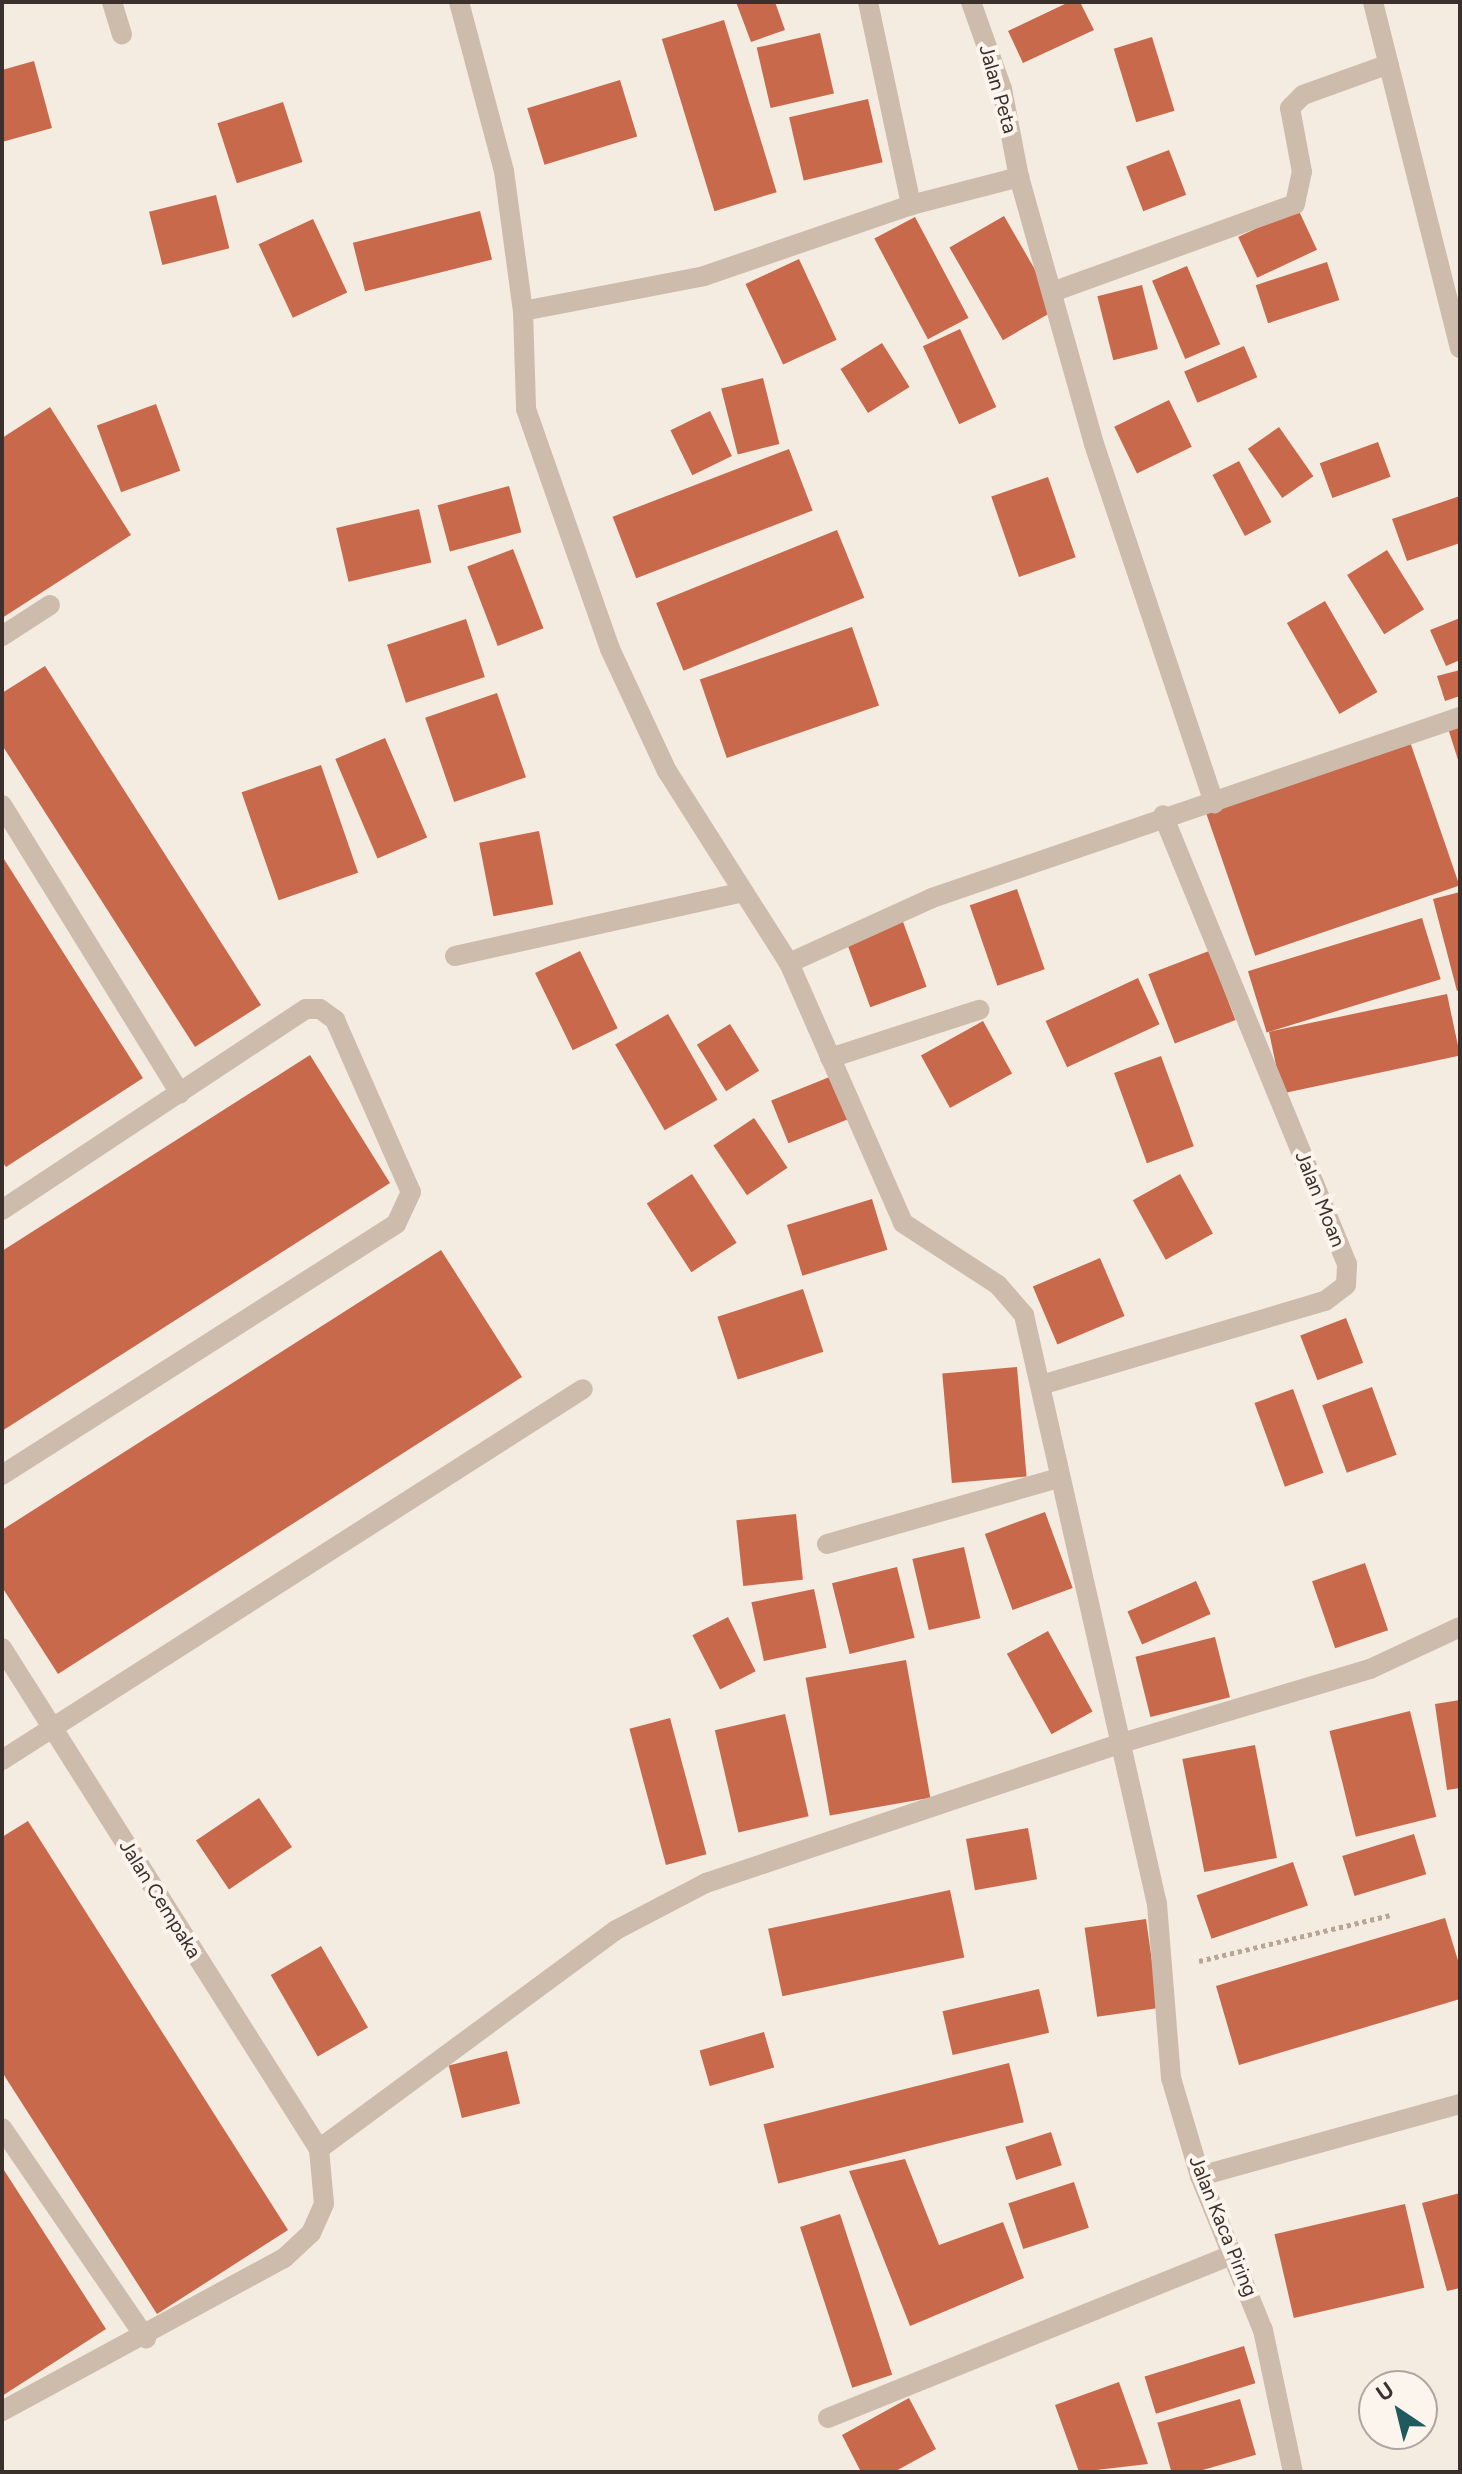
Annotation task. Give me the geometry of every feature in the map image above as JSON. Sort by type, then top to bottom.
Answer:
[{"type":"street","points":[[112,2],[122,34]]},
{"type":"street","name":"Jalan Kaca Piring","points":[[459,2],[504,171],[523,311],[526,409],[558,517],[667,771],[739,893],[789,963],[903,1223],[1011,1299],[1024,1315],[1058,1478],[1125,1742],[1163,1969],[1171,2078],[1200,2176],[1263,2330],[1293,2472]]},
{"type":"street","points":[[868,2],[911,205]]},
{"type":"street","name":"Jalan Peta","points":[[971,2],[1002,89],[1019,177],[1055,291],[1094,444],[1214,803]]},
{"type":"street","points":[[1373,2],[1460,348]]},
{"type":"street","points":[[1055,291],[1295,204],[1302,172],[1290,108],[1303,95],[1389,64]]},
{"type":"street","points":[[523,311],[704,276],[911,205],[1019,177]]},
{"type":"street","points":[[2,636],[50,605]]},
{"type":"street","points":[[789,963],[932,898],[1163,815],[1214,803],[1460,717]]},
{"type":"street","points":[[2,805],[180,1093]]},
{"type":"street","name":"Jalan Moan","points":[[1041,1385],[1325,1301],[1346,1285],[1347,1264],[1163,815]]},
{"type":"street","points":[[455,956],[739,893]]},
{"type":"street","points":[[2,1475],[407,1215],[411,1192],[328,1011],[306,1009],[180,1093],[5,1202]]},
{"type":"street","points":[[830,1058],[979,1010]]},
{"type":"street","points":[[2,1760],[583,1389]]},
{"type":"street","points":[[827,1544],[1058,1478]]},
{"type":"street","points":[[2,2411],[146,2338],[284,2258],[311,2233],[324,2204],[319,2149],[616,1930],[706,1883],[1125,1742],[1370,1669],[1460,1627]]},
{"type":"street","name":"Jalan Cempaka","points":[[2,1648],[319,2149]]},
{"type":"street","points":[[1200,2176],[1460,2104]]},
{"type":"street","points":[[2,2128],[146,2338]]},
{"type":"street","points":[[828,2418],[1234,2254]]},
{"type":"path","points":[[1163,1969],[1390,1915]]},
{"type":"building","points":[[736,2],[775,2],[785,30],[751,42]]},
{"type":"building","points":[[1069,2],[1080,2],[1094,30],[1023,63],[1008,31]]},
{"type":"building","points":[[724,20],[777,192],[714,211],[662,39]]},
{"type":"building","points":[[820,33],[834,93],[771,108],[757,48]]},
{"type":"building","points":[[1152,37],[1175,111],[1136,122],[1114,49]]},
{"type":"building","points":[[34,61],[52,128],[2,142],[2,70]]},
{"type":"building","points":[[620,80],[637,136],[544,165],[527,108]]},
{"type":"building","points":[[868,99],[883,162],[804,181],[789,117]]},
{"type":"building","points":[[283,102],[302,162],[237,183],[217,123]]},
{"type":"building","points":[[1169,150],[1186,195],[1143,211],[1126,166]]},
{"type":"building","points":[[216,195],[229,248],[162,265],[149,212]]},
{"type":"building","points":[[1298,209],[1317,250],[1257,278],[1238,237]]},
{"type":"building","points":[[480,211],[492,260],[365,291],[353,243]]},
{"type":"building","points":[[1004,216],[1058,309],[1003,340],[949,248]]},
{"type":"building","points":[[915,217],[969,318],[928,339],[874,239]]},
{"type":"building","points":[[313,219],[347,292],[293,318],[259,244]]},
{"type":"building","points":[[799,259],[837,340],[783,365],[746,284]]},
{"type":"building","points":[[1327,262],[1339,300],[1268,323],[1256,285]]},
{"type":"building","points":[[1187,266],[1220,344],[1185,359],[1152,281]]},
{"type":"building","points":[[1142,285],[1158,349],[1113,360],[1097,296]]},
{"type":"building","points":[[960,329],[996,407],[959,424],[923,346]]},
{"type":"building","points":[[882,343],[910,387],[868,413],[840,369]]},
{"type":"building","points":[[1244,346],[1257,377],[1197,403],[1184,371]]},
{"type":"building","points":[[763,378],[779,444],[738,454],[721,388]]},
{"type":"building","points":[[1169,400],[1192,447],[1137,473],[1114,427]]},
{"type":"building","points":[[156,404],[180,471],[121,492],[97,426]]},
{"type":"building","points":[[50,407],[131,535],[2,618],[2,438]]},
{"type":"building","points":[[710,411],[732,456],[692,475],[670,430]]},
{"type":"building","points":[[1279,427],[1313,476],[1282,498],[1248,449]]},
{"type":"building","points":[[1378,442],[1391,477],[1332,498],[1320,463]]},
{"type":"building","points":[[789,449],[813,511],[636,578],[613,517]]},
{"type":"building","points":[[1239,461],[1271,522],[1245,536],[1213,475]]},
{"type":"building","points":[[1048,477],[1076,557],[1019,577],[991,497]]},
{"type":"building","points":[[509,486],[521,532],[450,552],[438,505]]},
{"type":"building","points":[[1460,496],[1460,543],[1407,561],[1392,519]]},
{"type":"building","points":[[419,509],[431,563],[349,582],[336,528]]},
{"type":"building","points":[[837,530],[864,598],[684,671],[656,603]]},
{"type":"building","points":[[513,549],[543,628],[498,646],[467,567]]},
{"type":"building","points":[[1387,550],[1424,609],[1384,634],[1347,575]]},
{"type":"building","points":[[1325,601],[1378,692],[1339,714],[1287,623]]},
{"type":"building","points":[[1460,618],[1460,660],[1446,666],[1430,630]]},
{"type":"building","points":[[466,619],[485,677],[406,703],[387,645]]},
{"type":"building","points":[[852,627],[879,705],[727,758],[700,679]]},
{"type":"building","points":[[45,666],[261,1005],[195,1047],[2,745],[2,693]]},
{"type":"building","points":[[1460,670],[1460,696],[1445,701],[1437,676]]},
{"type":"building","points":[[497,693],[526,777],[454,802],[425,718]]},
{"type":"building","points":[[1460,721],[1460,763],[1459,763],[1447,725]]},
{"type":"building","points":[[1408,736],[1459,885],[1255,956],[1204,806]]},
{"type":"building","points":[[385,738],[427,837],[377,859],[335,759]]},
{"type":"building","points":[[321,765],[358,873],[279,900],[242,792]]},
{"type":"building","points":[[539,831],[553,905],[493,916],[479,843]]},
{"type":"building","points":[[2,856],[143,1078],[6,1167],[2,1161]]},
{"type":"building","points":[[1017,889],[1045,969],[997,986],[970,905]]},
{"type":"building","points":[[1460,892],[1460,990],[1457,991],[1433,899]]},
{"type":"building","points":[[1422,918],[1441,979],[1267,1032],[1248,971]]},
{"type":"building","points":[[902,919],[927,987],[870,1007],[846,940]]},
{"type":"building","points":[[580,951],[618,1028],[573,1050],[535,973]]},
{"type":"building","points":[[1209,951],[1236,1020],[1175,1043],[1148,974]]},
{"type":"building","points":[[1138,978],[1160,1024],[1067,1067],[1046,1021]]},
{"type":"building","points":[[1447,994],[1460,1056],[1282,1093],[1269,1032]]},
{"type":"building","points":[[668,1014],[718,1100],[665,1130],[615,1044]]},
{"type":"building","points":[[983,1021],[1012,1073],[950,1108],[921,1055]]},
{"type":"building","points":[[730,1024],[759,1071],[726,1091],[697,1045]]},
{"type":"building","points":[[310,1055],[390,1183],[2,1431],[2,1251]]},
{"type":"building","points":[[1161,1056],[1194,1146],[1147,1163],[1114,1073]]},
{"type":"building","points":[[837,1074],[854,1117],[788,1143],[771,1101]]},
{"type":"building","points":[[754,1118],[788,1168],[747,1195],[713,1145]]},
{"type":"building","points":[[692,1174],[737,1243],[691,1272],[647,1203]]},
{"type":"building","points":[[1180,1174],[1213,1233],[1166,1260],[1133,1200]]},
{"type":"building","points":[[872,1199],[887,1250],[802,1276],[787,1225]]},
{"type":"building","points":[[441,1250],[522,1377],[58,1674],[2,1587],[2,1530]]},
{"type":"building","points":[[1100,1258],[1125,1316],[1057,1345],[1033,1287]]},
{"type":"building","points":[[803,1289],[823,1352],[738,1380],[717,1317]]},
{"type":"building","points":[[1346,1318],[1363,1363],[1317,1380],[1300,1336]]},
{"type":"building","points":[[1017,1367],[1027,1477],[952,1483],[942,1374]]},
{"type":"building","points":[[1372,1387],[1397,1455],[1347,1473],[1322,1405]]},
{"type":"building","points":[[1293,1389],[1323,1473],[1285,1487],[1254,1403]]},
{"type":"building","points":[[1045,1512],[1073,1588],[1013,1610],[985,1534]]},
{"type":"building","points":[[796,1514],[803,1580],[743,1586],[736,1520]]},
{"type":"building","points":[[964,1547],[980,1618],[929,1630],[912,1559]]},
{"type":"building","points":[[1365,1563],[1388,1630],[1335,1648],[1312,1581]]},
{"type":"building","points":[[897,1567],[915,1638],[850,1654],[832,1583]]},
{"type":"building","points":[[1196,1581],[1211,1614],[1142,1644],[1127,1612]]},
{"type":"building","points":[[814,1589],[826,1648],[764,1661],[751,1602]]},
{"type":"building","points":[[728,1617],[756,1671],[720,1690],[692,1635]]},
{"type":"building","points":[[1048,1631],[1093,1711],[1051,1734],[1007,1654]]},
{"type":"building","points":[[1215,1637],[1230,1697],[1150,1717],[1135,1657]]},
{"type":"building","points":[[906,1660],[930,1798],[830,1816],[806,1678]]},
{"type":"building","points":[[1460,1700],[1460,1788],[1447,1790],[1435,1704]]},
{"type":"building","points":[[1410,1711],[1436,1817],[1356,1837],[1329,1731]]},
{"type":"building","points":[[785,1714],[809,1816],[738,1833],[715,1730]]},
{"type":"building","points":[[670,1718],[706,1854],[666,1865],[629,1729]]},
{"type":"building","points":[[1255,1745],[1277,1858],[1204,1872],[1182,1759]]},
{"type":"building","points":[[259,1798],[292,1847],[229,1889],[196,1840]]},
{"type":"building","points":[[28,1821],[288,2230],[157,2314],[2,2072],[2,1837]]},
{"type":"building","points":[[1028,1828],[1037,1879],[975,1890],[966,1839]]},
{"type":"building","points":[[1414,1834],[1426,1874],[1355,1896],[1342,1856]]},
{"type":"building","points":[[1293,1862],[1308,1905],[1212,1939],[1197,1895]]},
{"type":"building","points":[[950,1890],[964,1957],[782,1996],[768,1929]]},
{"type":"building","points":[[1445,1918],[1460,1967],[1460,1999],[1239,2065],[1216,1986]]},
{"type":"building","points":[[1146,1919],[1159,2008],[1097,2017],[1085,1928]]},
{"type":"building","points":[[321,1946],[368,2027],[318,2056],[271,1975]]},
{"type":"building","points":[[1039,1989],[1049,2033],[953,2055],[943,2011]]},
{"type":"building","points":[[764,2032],[774,2068],[710,2086],[700,2050]]},
{"type":"building","points":[[507,2051],[520,2103],[462,2118],[449,2066]]},
{"type":"building","points":[[1009,2063],[1024,2122],[778,2183],[764,2124]]},
{"type":"building","points":[[1051,2132],[1062,2165],[1016,2180],[1005,2147]]},
{"type":"building","points":[[905,2159],[939,2245],[1003,2222],[1024,2278],[910,2326],[849,2171]]},
{"type":"building","points":[[2,2167],[106,2329],[2,2396]]},
{"type":"building","points":[[1074,2182],[1089,2228],[1023,2249],[1008,2203]]},
{"type":"building","points":[[1460,2193],[1460,2288],[1447,2291],[1422,2203]]},
{"type":"building","points":[[1405,2204],[1424,2288],[1294,2318],[1274,2234]]},
{"type":"building","points":[[840,2214],[892,2375],[852,2388],[800,2227]]},
{"type":"building","points":[[1244,2346],[1255,2383],[1156,2414],[1145,2376]]},
{"type":"building","points":[[1119,2382],[1148,2464],[1079,2472],[1055,2405]]},
{"type":"building","points":[[909,2398],[936,2449],[894,2472],[861,2472],[842,2435]]},
{"type":"building","points":[[1240,2399],[1256,2455],[1196,2472],[1171,2472],[1157,2423]]}]
